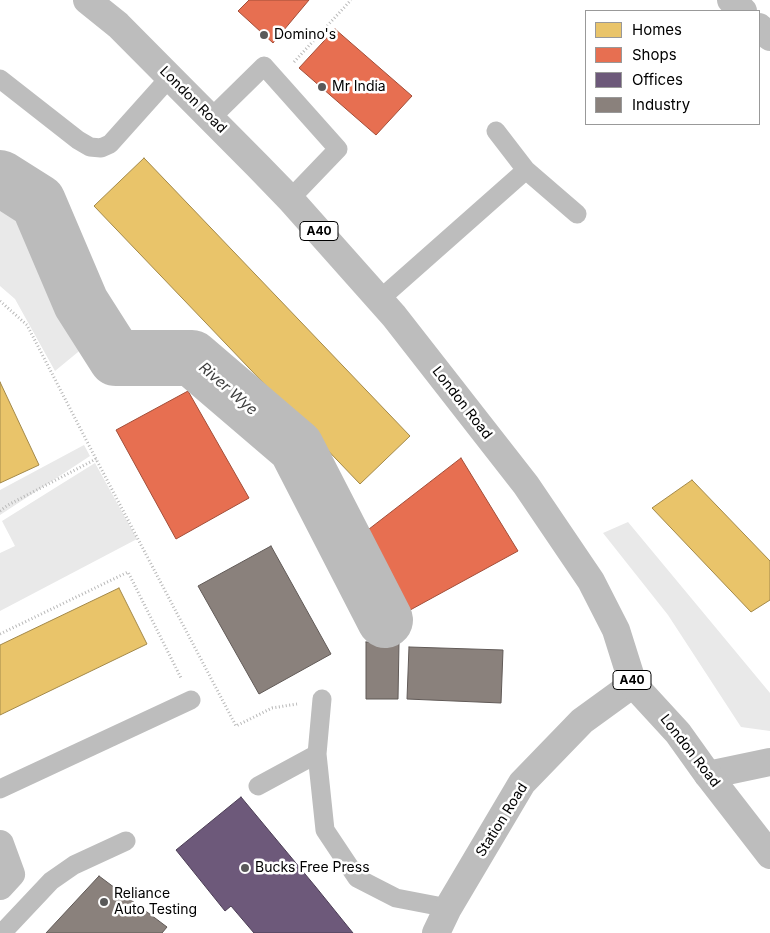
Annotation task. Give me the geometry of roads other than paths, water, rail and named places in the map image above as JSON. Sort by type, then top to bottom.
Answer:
[{"type":"main road","name":"London Road","points":[[86,0],[118,25],[290,199],[400,323],[526,485],[591,582],[616,630],[633,684],[678,732],[708,775],[770,855]]},
{"type":"main road","points":[[731,0],[741,10]]},
{"type":"main road","points":[[760,28],[770,37]]},
{"type":"main road","name":"Station Road","points":[[436,933],[448,908],[522,783],[582,721],[633,684]]},
{"type":"main road","points":[[708,775],[770,762]]},
{"type":"main road","points":[[0,844],[11,874],[0,886]]},
{"type":"lane","points":[[211,118],[264,66],[338,149],[290,199]]},
{"type":"lane","points":[[0,79],[78,140],[90,148],[101,148],[110,144],[170,77]]},
{"type":"lane","points":[[496,131],[526,170],[577,214]]},
{"type":"lane","points":[[379,300],[526,170]]},
{"type":"lane","points":[[322,699],[317,754],[325,830],[357,878],[396,898],[448,908]]},
{"type":"lane","points":[[0,789],[191,700]]},
{"type":"lane","points":[[258,786],[317,754]]},
{"type":"lane","points":[[2,933],[51,881],[74,865],[126,841]]},
{"type":"waterway","name":"River Wye","points":[[0,178],[38,202],[81,303],[116,358],[192,358],[296,447],[385,620]]},
{"type":"place","name":"Domino's","points":[[264,35]]},
{"type":"place","name":"Mr India","points":[[322,87]]},
{"type":"place","name":"Bucks Free Press","points":[[245,868]]},
{"type":"place","name":"Reliance Auto Testing","points":[[104,902]]}]
